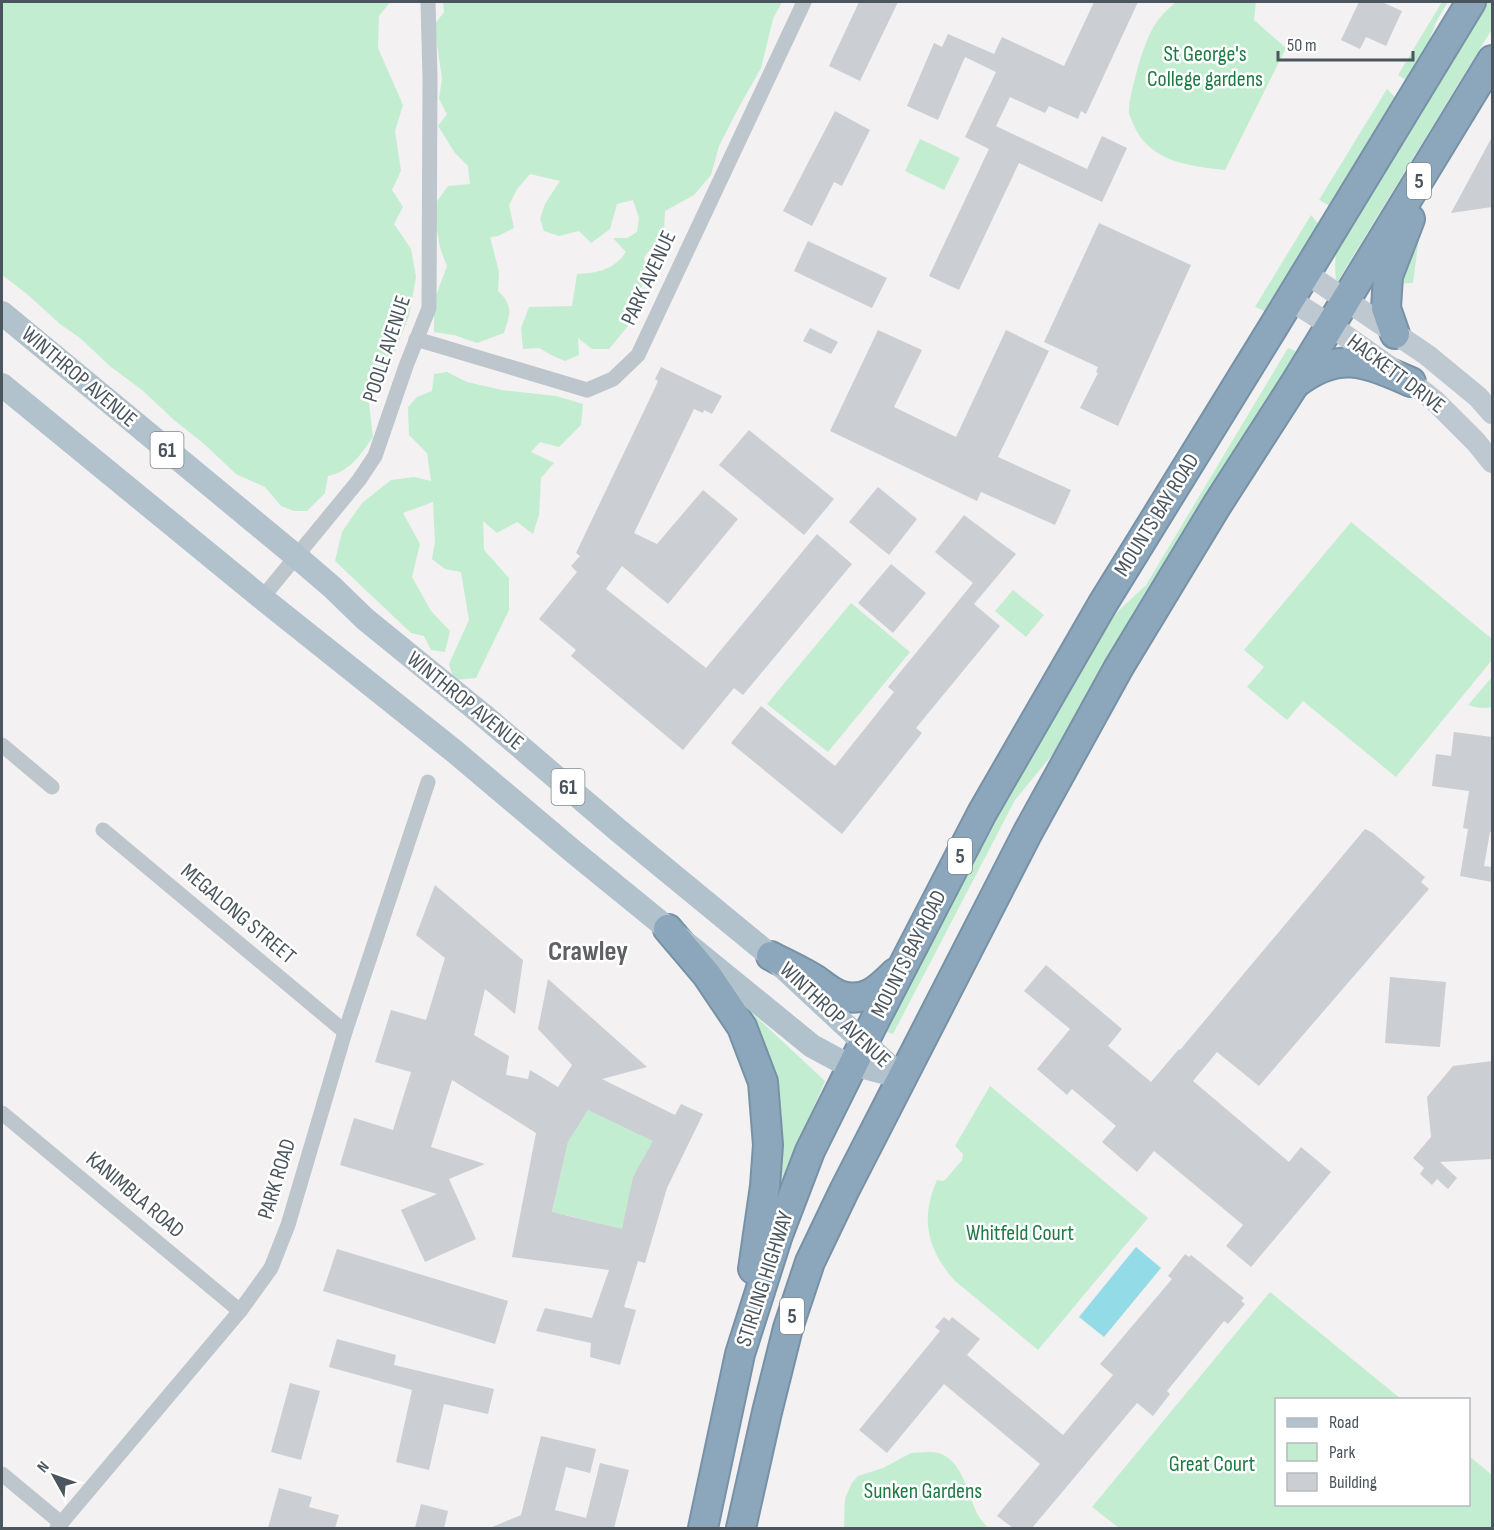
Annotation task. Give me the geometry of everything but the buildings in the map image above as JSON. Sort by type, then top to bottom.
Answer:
[{"type":"highway","name":"MOUNTS BAY ROAD","points":[[859,1053],[982,813],[1062,673],[1470,2]]},
{"type":"highway","name":"MOUNTS BAY ROAD","points":[[902,1078],[1028,832],[1113,677],[1492,60]]},
{"type":"highway","points":[[1395,334],[1386,308],[1388,276],[1424,174]]},
{"type":"highway","points":[[1294,385],[1322,366],[1340,363],[1362,364],[1378,368],[1411,382]]},
{"type":"highway","points":[[668,928],[707,975],[742,1026],[763,1082],[768,1145],[740,1354]]},
{"type":"highway","name":"61","points":[[771,956],[814,978],[838,995],[856,999],[869,995],[885,983],[903,964]]},
{"type":"highway","name":"STIRLING HIGHWAY","points":[[704,1528],[740,1354],[778,1236],[810,1151],[859,1053]]},
{"type":"highway","name":"STIRLING HIGHWAY","points":[[741,1528],[788,1329],[810,1262],[902,1078]]},
{"type":"main road","name":"HACKETT DRIVE","points":[[1306,273],[1427,355],[1478,397],[1492,413]]},
{"type":"main road","name":"HACKETT DRIVE","points":[[1290,299],[1435,401],[1492,462]]},
{"type":"main road","name":"WINTHROP AVENUE","points":[[2,314],[297,557],[365,620],[483,715],[771,956],[859,1053],[902,1078]]},
{"type":"main road","name":"WINTHROP AVENUE","points":[[2,385],[812,1046],[838,1060],[859,1053]]},
{"type":"street","name":"POOLE AVENUE","points":[[262,598],[359,480],[375,456],[429,308],[428,2]]},
{"type":"street","name":"PARK AVENUE","points":[[416,339],[587,390],[613,379],[638,355],[804,2]]},
{"type":"street","points":[[2,745],[52,787]]},
{"type":"street","name":"PARK ROAD","points":[[59,1526],[240,1311],[271,1268],[288,1225],[345,1032],[428,782]]},
{"type":"street","name":"MEGALONG STREET","points":[[103,830],[345,1032]]},
{"type":"street","name":"KANIMBLA ROAD","points":[[2,1113],[240,1311]]},
{"type":"street","points":[[2,1473],[59,1526]]},
{"type":"green space","points":[[2,2],[390,2],[379,16],[378,48],[403,105],[395,131],[401,171],[392,190],[403,207],[394,224],[411,249],[416,277],[409,316],[381,386],[369,403],[373,437],[349,466],[328,476],[325,493],[307,511],[294,511],[281,506],[265,487],[236,474],[142,390],[111,367],[80,338],[2,275]]},
{"type":"green space","points":[[443,2],[782,2],[773,19],[761,68],[719,146],[711,175],[694,195],[665,211],[664,233],[644,257],[647,271],[628,326],[609,349],[592,349],[578,338],[579,355],[565,361],[539,348],[523,349],[521,328],[529,307],[572,306],[577,274],[605,269],[621,258],[626,252],[613,238],[627,238],[637,232],[639,218],[633,200],[617,204],[610,229],[591,243],[579,231],[559,236],[544,231],[540,219],[545,204],[560,181],[530,174],[517,189],[509,205],[514,228],[498,236],[490,237],[499,272],[498,291],[509,306],[504,333],[477,343],[454,335],[434,332],[434,301],[447,266],[440,248],[433,207],[448,186],[470,184],[468,166],[455,153],[438,126],[447,114],[439,99],[442,78],[434,25],[444,12]]},
{"type":"green space","name":"St George's College gardens","points":[[1176,2],[1256,2],[1254,20],[1286,48],[1225,170],[1199,167],[1163,156],[1144,141],[1136,130],[1130,115],[1129,108],[1134,81],[1149,36],[1156,22]]},
{"type":"green space","points":[[1442,2],[1448,2],[1436,22],[1422,61],[1409,82],[1398,75]]},
{"type":"green space","points":[[1480,2],[1492,2],[1492,29],[1336,284],[1336,250]]},
{"type":"green space","points":[[1387,89],[1398,100],[1332,207],[1319,200]]},
{"type":"green space","points":[[920,139],[960,158],[944,190],[905,171]]},
{"type":"green space","points":[[1311,215],[1321,227],[1269,313],[1255,307]]},
{"type":"green space","points":[[1421,221],[1413,283],[1393,284]]},
{"type":"green space","points":[[1288,348],[1296,351],[1057,749],[1015,800],[893,1034],[884,1031],[1001,802],[1099,629],[1146,585]]},
{"type":"green space","points":[[447,372],[467,382],[502,390],[556,396],[583,404],[581,425],[559,447],[540,442],[531,452],[554,463],[541,478],[539,515],[533,534],[517,522],[497,533],[483,521],[484,550],[509,578],[509,610],[476,678],[454,680],[449,664],[469,620],[461,572],[445,569],[432,559],[435,542],[433,502],[403,513],[420,544],[412,577],[431,611],[450,631],[445,652],[431,650],[424,636],[411,633],[335,561],[342,532],[362,503],[391,480],[414,477],[431,481],[427,453],[409,435],[408,407],[417,397],[432,391],[434,374]]},
{"type":"green space","points":[[1351,522],[1492,639],[1492,660],[1396,777],[1303,701],[1287,720],[1247,687],[1264,667],[1244,650]]},
{"type":"green space","points":[[1013,590],[1044,615],[1026,637],[995,611]]},
{"type":"green space","points":[[851,603],[910,652],[828,752],[767,704]]},
{"type":"green space","points":[[1492,677],[1492,707],[1480,708],[1468,705]]},
{"type":"green space","points":[[724,987],[825,1081],[780,1186],[773,1187],[778,1138]]},
{"type":"green space","name":"Whitfeld Court","points":[[990,1086],[1148,1218],[1038,1350],[954,1280],[938,1257],[929,1233],[929,1208],[937,1180],[946,1179],[962,1160],[963,1154],[955,1146]]},
{"type":"green space","points":[[592,1103],[658,1133],[621,1235],[613,1227],[566,1215],[550,1222],[568,1142]]},
{"type":"green space","name":"Great Court","points":[[1270,1292],[1400,1398],[1275,1398],[1275,1506],[1470,1506],[1470,1457],[1492,1475],[1492,1528],[1119,1528],[1092,1507]]},
{"type":"green space","name":"Sunken Gardens","points":[[927,1452],[943,1455],[957,1467],[975,1510],[988,1528],[844,1528],[845,1498],[858,1476],[883,1468],[911,1453]]},
{"type":"water","points":[[1136,1247],[1161,1268],[1104,1337],[1079,1317]]},
{"type":"district","name":"Crawley","points":[[588,951]]}]
